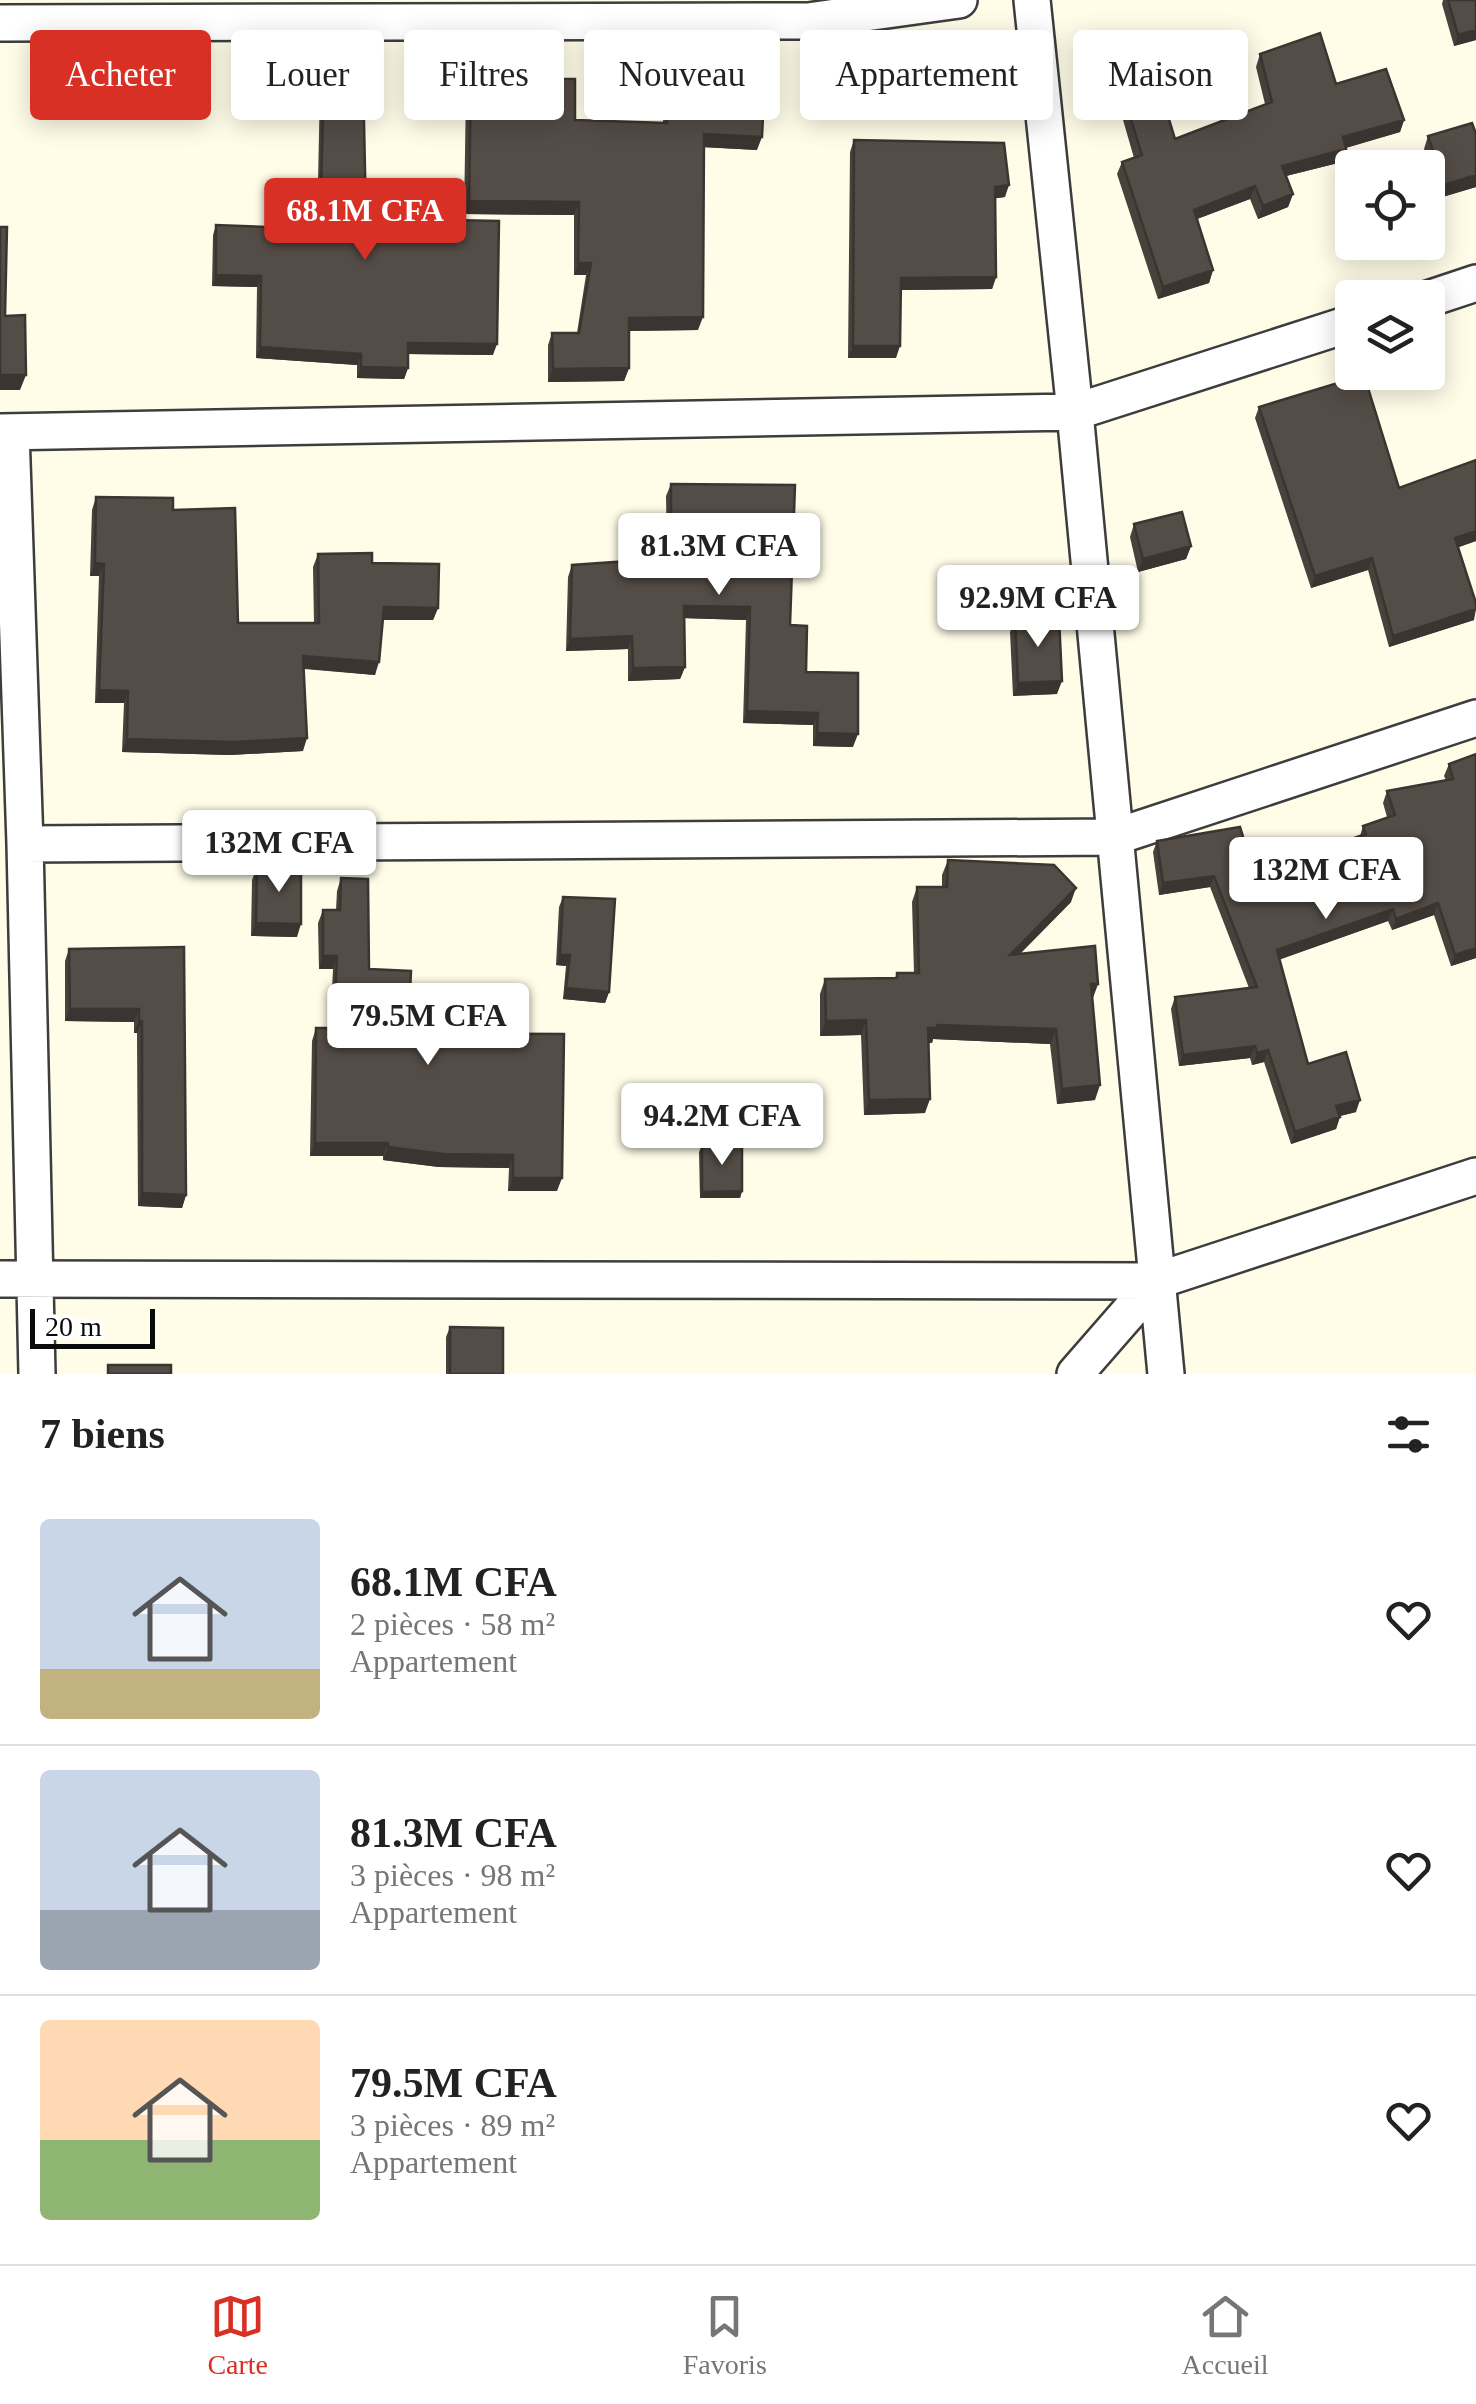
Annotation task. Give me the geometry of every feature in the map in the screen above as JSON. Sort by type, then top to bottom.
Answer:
[{"type":"street","points":[[0,23],[808,21],[958,0]]},
{"type":"street","points":[[1032,0],[1166,1374]]},
{"type":"street","points":[[1445,293],[1476,283]]},
{"type":"street","points":[[37,1374],[25,844],[5,432],[1075,412],[1335,328]]},
{"type":"street","points":[[25,844],[1115,837],[1476,718]]},
{"type":"street","points":[[0,1279],[1156,1281],[1476,1176]]},
{"type":"street","points":[[1075,1374],[1156,1281]]},
{"type":"building","points":[[1448,0],[1476,0],[1476,30],[1458,35]]},
{"type":"building","points":[[1320,33],[1336,84],[1386,69],[1404,120],[1343,137],[1346,149],[1282,166],[1293,194],[1263,206],[1255,186],[1194,210],[1213,270],[1163,287],[1122,162],[1142,155],[1131,120],[1169,120],[1175,139],[1225,120],[1248,120],[1248,111],[1272,102],[1260,54]]},
{"type":"building","points":[[564,79],[575,79],[575,120],[763,120],[762,137],[704,134],[703,317],[629,318],[629,368],[553,369],[552,333],[579,333],[591,263],[578,263],[579,202],[469,201],[470,120],[564,120]]},
{"type":"building","points":[[323,120],[364,120],[366,217],[453,225],[453,220],[499,221],[497,344],[408,343],[408,368],[361,367],[361,354],[260,347],[261,276],[216,275],[216,225],[320,229]]},
{"type":"building","points":[[1472,123],[1476,134],[1476,175],[1445,185],[1445,150],[1433,150],[1428,136]]},
{"type":"building","points":[[854,140],[1004,143],[1009,185],[995,187],[996,277],[901,278],[900,346],[853,346]]},
{"type":"building","points":[[0,227],[7,227],[5,316],[25,315],[26,375],[0,375]]},
{"type":"building","points":[[1335,384],[1335,390],[1369,390],[1399,488],[1476,460],[1476,531],[1455,538],[1476,609],[1393,636],[1372,558],[1315,576],[1259,407]]},
{"type":"building","points":[[671,484],[795,485],[790,625],[807,626],[806,672],[858,673],[858,734],[817,733],[818,713],[747,711],[750,607],[684,606],[685,667],[633,668],[632,636],[570,639],[572,565],[671,558]]},
{"type":"building","points":[[96,497],[173,498],[173,510],[235,508],[238,623],[319,623],[318,554],[372,553],[372,563],[439,564],[438,608],[384,607],[379,662],[303,656],[307,738],[234,742],[127,739],[128,691],[99,690],[104,564],[95,563]]},
{"type":"building","points":[[1182,512],[1191,546],[1143,559],[1134,524]]},
{"type":"building","points":[[1059,617],[1062,681],[1018,683],[1015,619]]},
{"type":"building","points":[[1476,754],[1476,948],[1455,955],[1438,903],[1396,919],[1393,909],[1277,950],[1308,1064],[1346,1052],[1360,1100],[1336,1106],[1340,1117],[1295,1132],[1268,1050],[1257,1053],[1255,1046],[1183,1055],[1175,997],[1257,987],[1214,876],[1163,883],[1157,841],[1240,827],[1254,872],[1366,834],[1363,826],[1395,815],[1387,791],[1453,779],[1449,764]]},
{"type":"building","points":[[948,860],[1054,865],[1076,888],[1010,955],[1095,946],[1098,984],[1091,984],[1100,1085],[1062,1089],[1056,1029],[937,1025],[928,1028],[930,1099],[869,1100],[866,1020],[826,1021],[825,979],[897,978],[897,973],[919,973],[917,887],[947,887]]},
{"type":"building","points":[[257,867],[301,867],[301,924],[256,923]]},
{"type":"building","points":[[341,878],[368,879],[369,969],[411,971],[408,1033],[564,1034],[562,1178],[513,1178],[513,1155],[443,1154],[388,1147],[388,1143],[315,1143],[316,1028],[334,1028],[337,956],[323,956],[323,910],[340,910]]},
{"type":"building","points":[[563,897],[615,899],[609,992],[566,988],[570,955],[560,955]]},
{"type":"building","points":[[184,947],[186,1195],[142,1193],[139,1009],[70,1009],[69,949]]},
{"type":"building","points":[[702,1145],[742,1145],[742,1191],[702,1192]]},
{"type":"building","points":[[450,1327],[503,1328],[503,1374],[450,1374]]},
{"type":"building","points":[[108,1365],[171,1365],[171,1374],[108,1374]]}]
